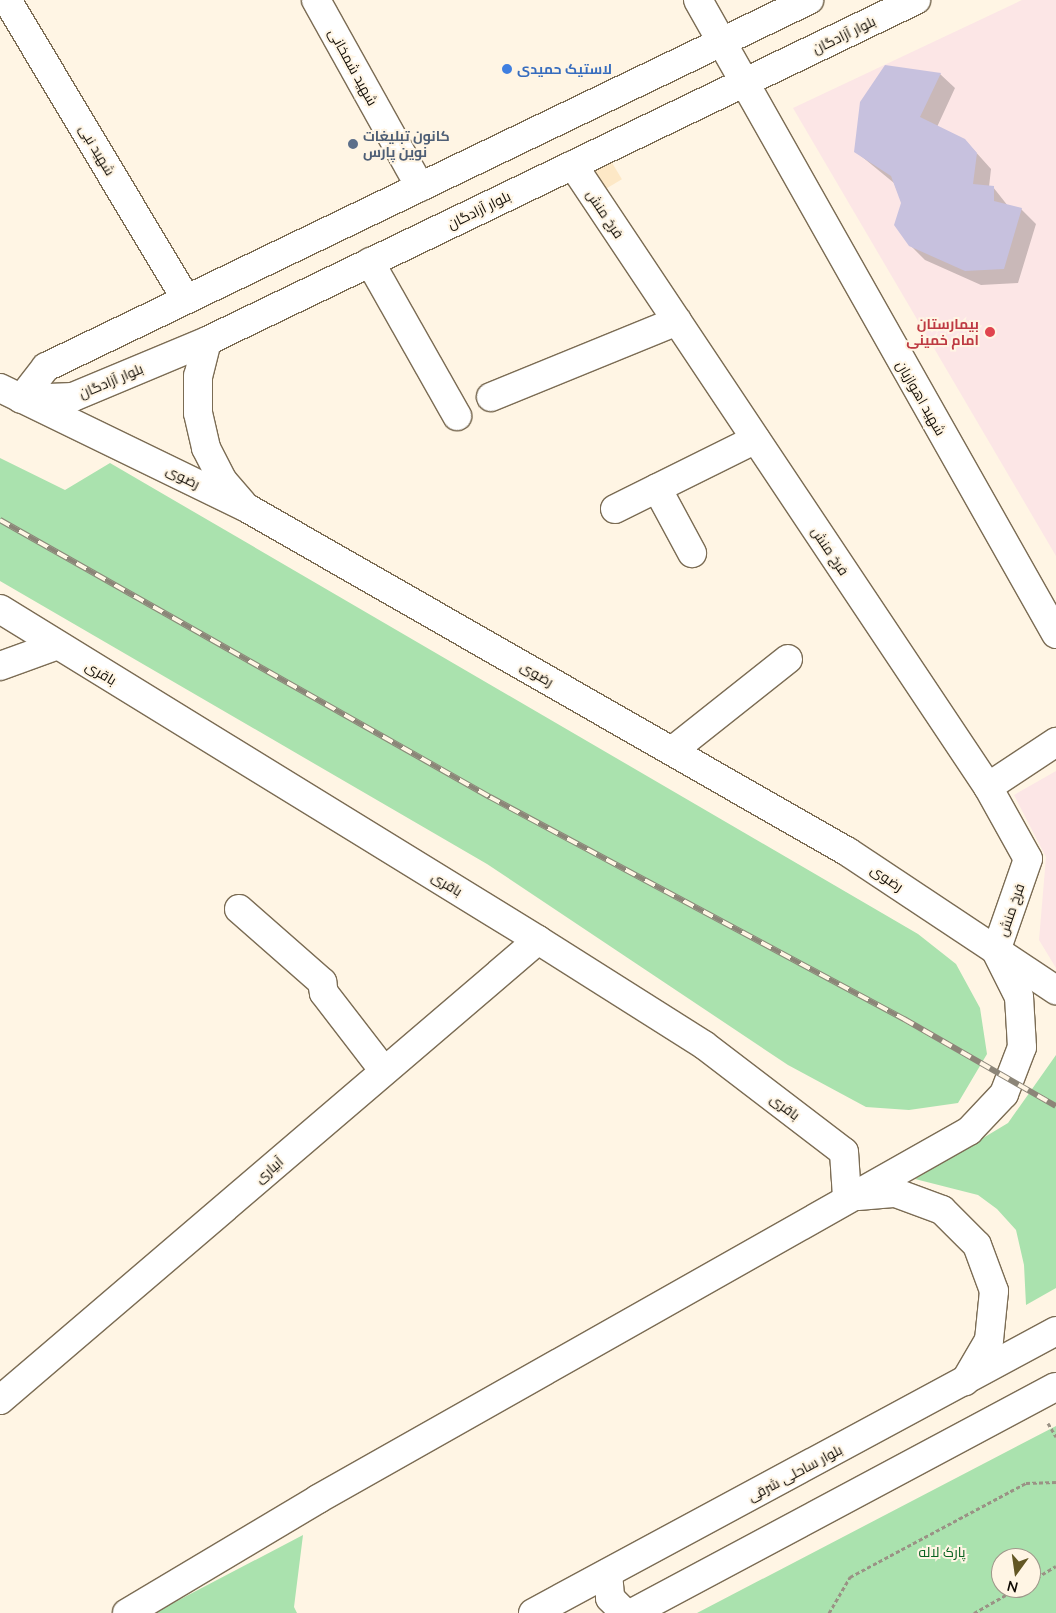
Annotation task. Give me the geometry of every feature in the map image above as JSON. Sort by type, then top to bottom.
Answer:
[{"type":"main road","name":"شهید نبی","points":[[7,0],[186,299]]},
{"type":"main road","name":"شهید شمخانی","points":[[316,0],[420,187]]},
{"type":"main road","points":[[698,0],[721,42]]},
{"type":"main road","points":[[7,398],[46,367],[809,0]]},
{"type":"main road","name":"بلوار آزادگان","points":[[7,398],[73,397],[207,341],[916,0]]},
{"type":"main road","name":"شهید اهوازیان","points":[[721,42],[742,83],[1056,634]]},
{"type":"main road","name":"فرخ منش","points":[[573,165],[988,787],[1028,859],[996,951]]},
{"type":"main road","points":[[370,262],[457,416]]},
{"type":"main road","points":[[491,397],[677,321]]},
{"type":"main road","points":[[207,341],[198,376],[198,413],[206,448],[223,480],[247,508]]},
{"type":"main road","name":"رضوی","points":[[7,398],[247,508],[848,852],[1056,990]]},
{"type":"main road","points":[[615,509],[756,439]]},
{"type":"main road","points":[[657,488],[692,553]]},
{"type":"main road","name":"باقری","points":[[0,609],[55,646],[538,940],[704,1045],[844,1152],[847,1197]]},
{"type":"main road","points":[[0,666],[55,646]]},
{"type":"main road","points":[[672,751],[788,660]]},
{"type":"main road","points":[[988,787],[1056,742]]},
{"type":"main road","points":[[239,909],[322,982],[324,992],[384,1071]]},
{"type":"main road","name":"آبیاری","points":[[3,1390],[538,940]]},
{"type":"main road","points":[[127,1613],[318,1499],[847,1197],[969,1131],[1004,1094],[1022,1047],[1019,996],[996,951]]},
{"type":"main road","points":[[847,1197],[896,1193],[942,1210],[977,1245],[994,1291],[989,1340],[964,1382]]},
{"type":"main road","name":"بلوار ساحلی شرقی","points":[[533,1613],[567,1606],[608,1573],[1056,1331]]},
{"type":"main road","points":[[632,1613],[1056,1387]]},
{"type":"main road","points":[[608,1573],[610,1598],[625,1613]]},
{"type":"path","points":[[829,1613],[850,1577],[1026,1483],[1056,1482]]},
{"type":"path","points":[[1041,1574],[1056,1566]]},
{"type":"path","points":[[974,1613],[1000,1598]]},
{"type":"shaded area","name":"بیمارستان امام خمینی","points":[[1022,0],[1056,0],[1056,556],[793,108]]},
{"type":"shaded area","points":[[608,156],[622,179],[599,193],[585,170]]},
{"type":"shaded area","points":[[1056,771],[1056,968],[1039,940],[1046,857],[1014,795]]},
{"type":"green space","points":[[0,458],[65,490],[110,463],[918,934],[956,964],[980,1008],[987,1054],[958,1103],[909,1110],[866,1107],[788,1065],[487,864],[0,581]]},
{"type":"green space","points":[[1056,1055],[1056,1288],[1026,1305],[1024,1265],[1016,1230],[997,1209],[978,1195],[915,1179],[1008,1123]]},
{"type":"green space","name":"پارک لاله","points":[[1056,1426],[1056,1613],[697,1613]]},
{"type":"green space","points":[[303,1535],[294,1607],[297,1613],[154,1613]]},
{"type":"building","points":[[885,65],[941,73],[920,117],[965,139],[977,153],[973,184],[994,186],[994,201],[1022,208],[1004,269],[965,271],[909,246],[894,225],[901,203],[891,176],[854,152],[860,102]]},
{"type":"railway","points":[[0,520],[490,797],[904,1019],[1056,1106]]},
{"type":"place","name":"لاستیک حمیدی","points":[[507,69]]},
{"type":"place","name":"کانون تبلیغات نوین پارس","points":[[353,144]]},
{"type":"place","name":"بیمارستان امام خمینی","points":[[990,332]]}]
